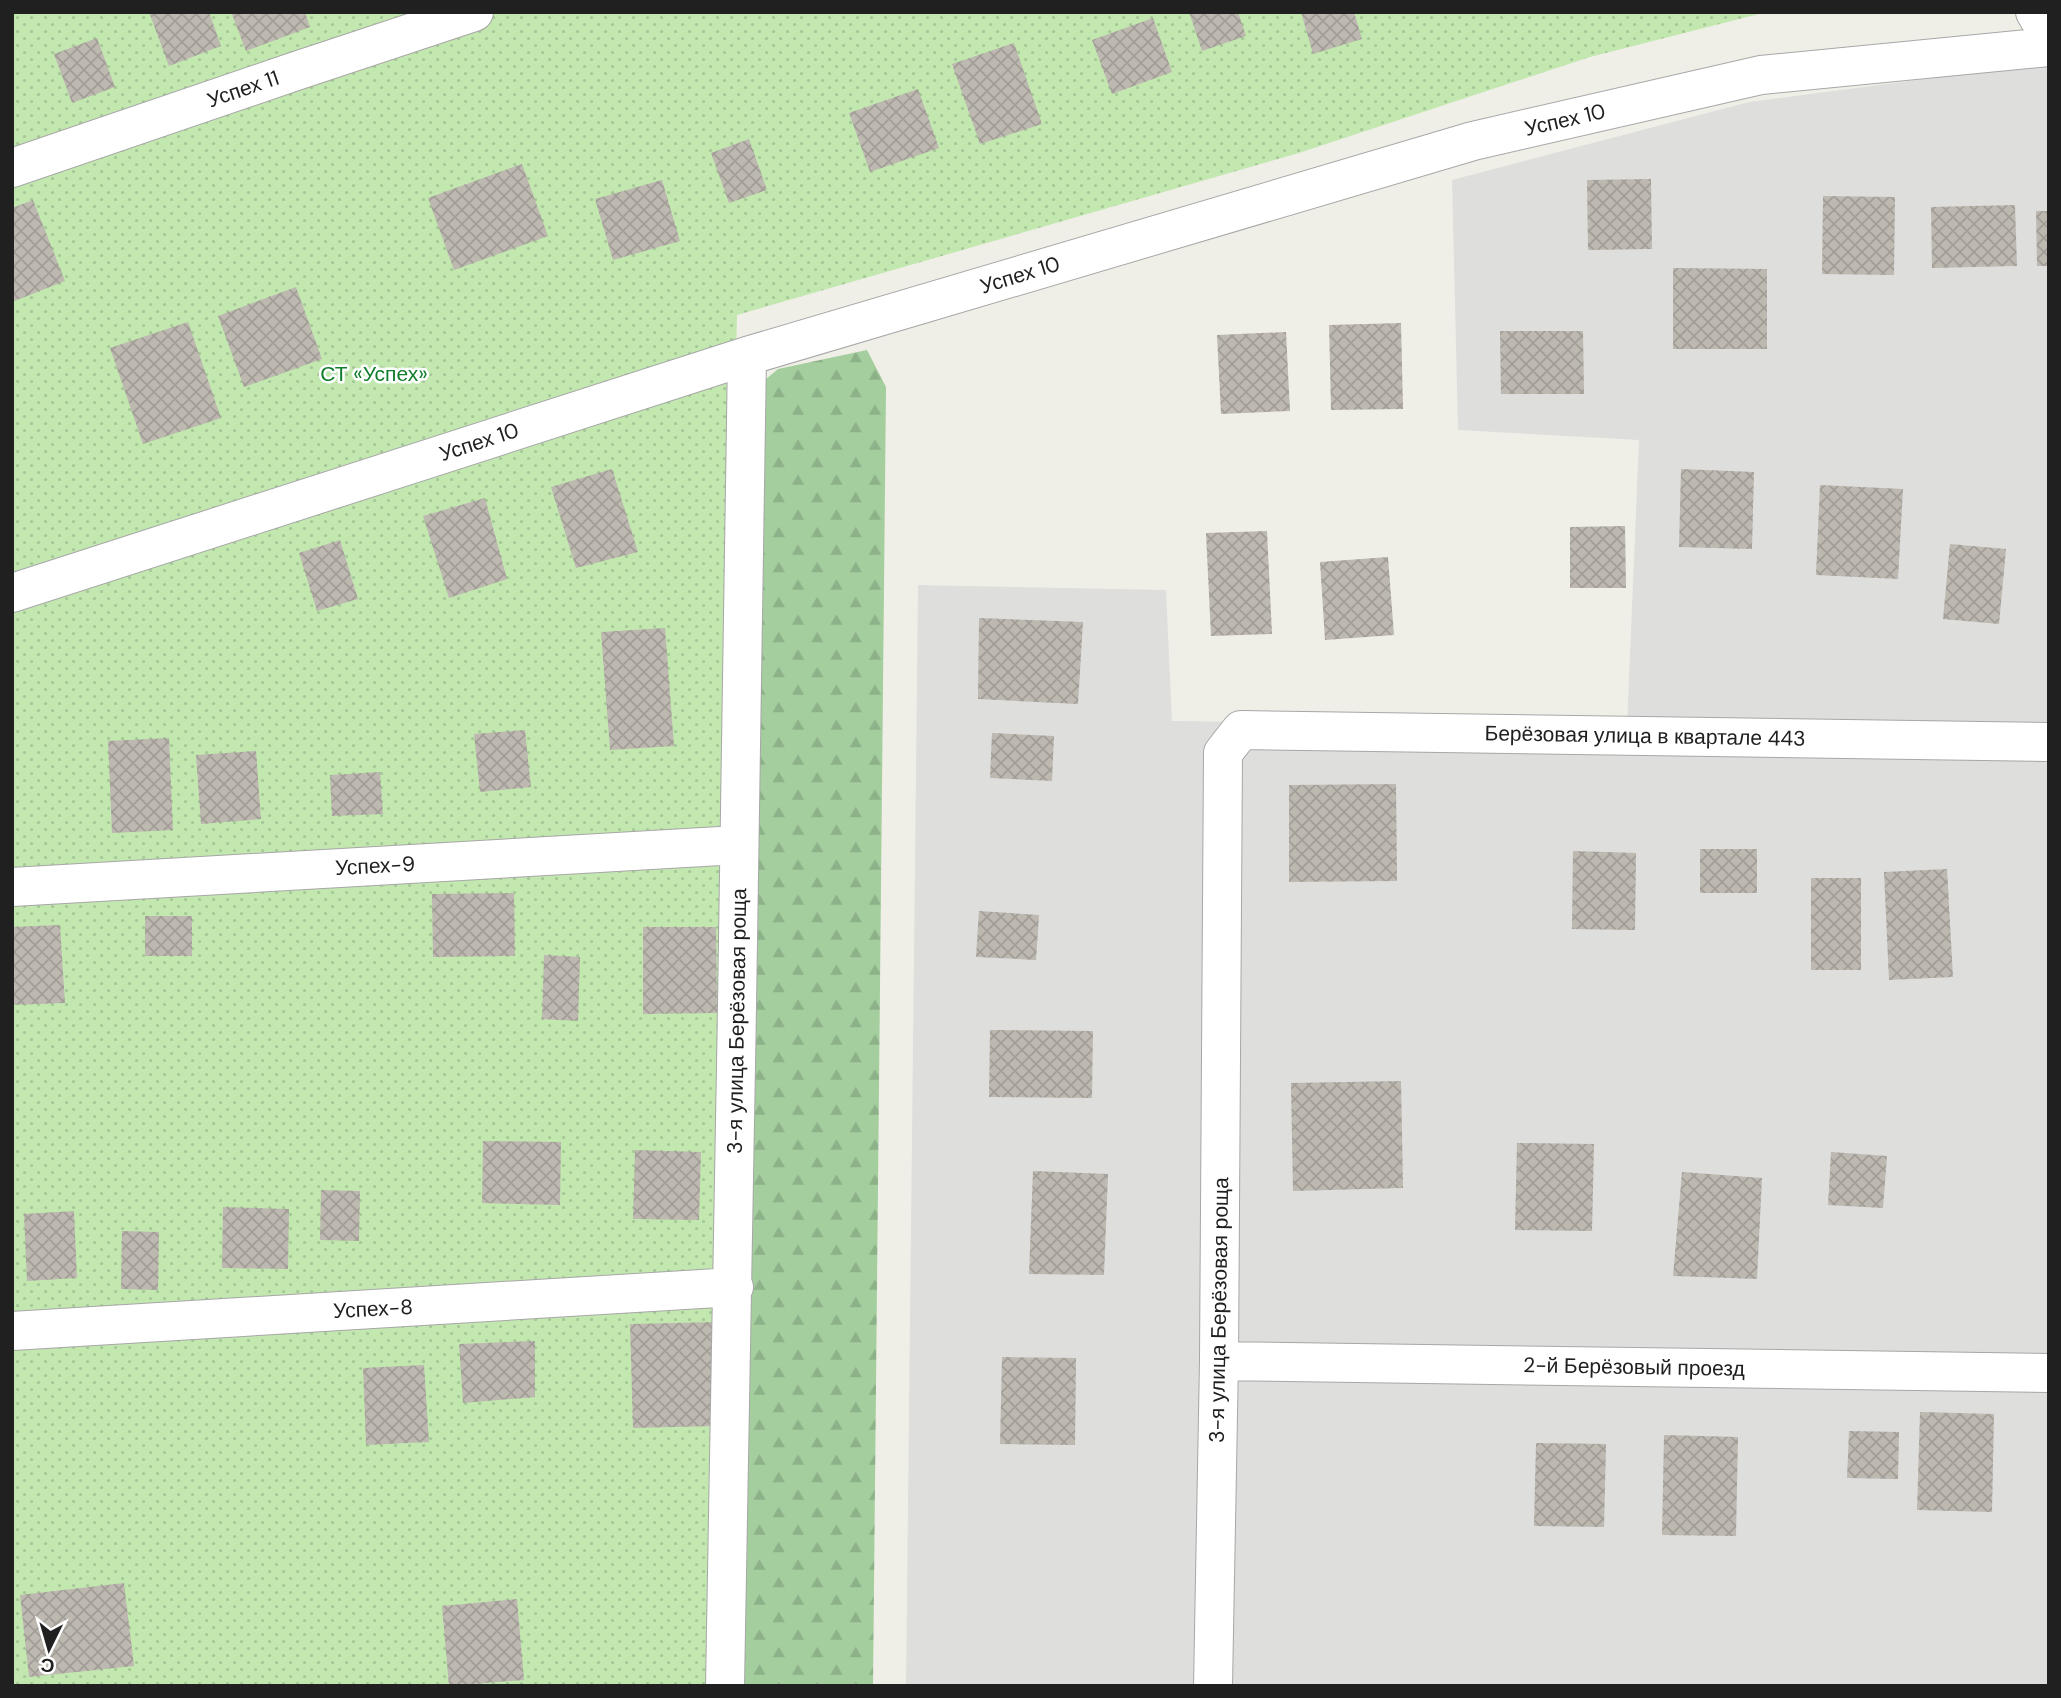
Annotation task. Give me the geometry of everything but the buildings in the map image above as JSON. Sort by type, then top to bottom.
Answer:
[{"type":"street","name":"Успех 11","points":[[12,168],[474,12]]},
{"type":"street","points":[[2035,12],[2049,36]]},
{"type":"street","name":"Успех 10","points":[[12,593],[747,356],[1473,141],[1761,75],[2049,47]]},
{"type":"street","name":"3-я улица Берёзовая роща","points":[[725,1686],[734,1287],[738,845],[747,356]]},
{"type":"street","name":"3-я улица Берёзовая роща","points":[[1213,1686],[1219,1361],[1223,753],[1241,730]]},
{"type":"street","name":"Берёзовая улица в квартале 443","points":[[1241,730],[2049,742]]},
{"type":"street","name":"Успех-9","points":[[12,887],[738,845]]},
{"type":"street","name":"Успех-8","points":[[12,1331],[734,1287]]},
{"type":"street","name":"2-й Берёзовый проезд","points":[[1219,1361],[2049,1373]]},
{"type":"shaded area","points":[[2049,64],[2049,1686],[906,1686],[918,585],[1166,590],[1172,721],[1627,726],[1639,440],[1458,430],[1452,180],[1749,102]]},
{"type":"green space","name":"СТ «Успех»","points":[[12,12],[1767,12],[1590,57],[1299,153],[737,315],[706,1686],[12,1686]]},
{"type":"green space","points":[[867,350],[886,387],[873,1686],[741,1686],[753,390],[778,369]]}]
